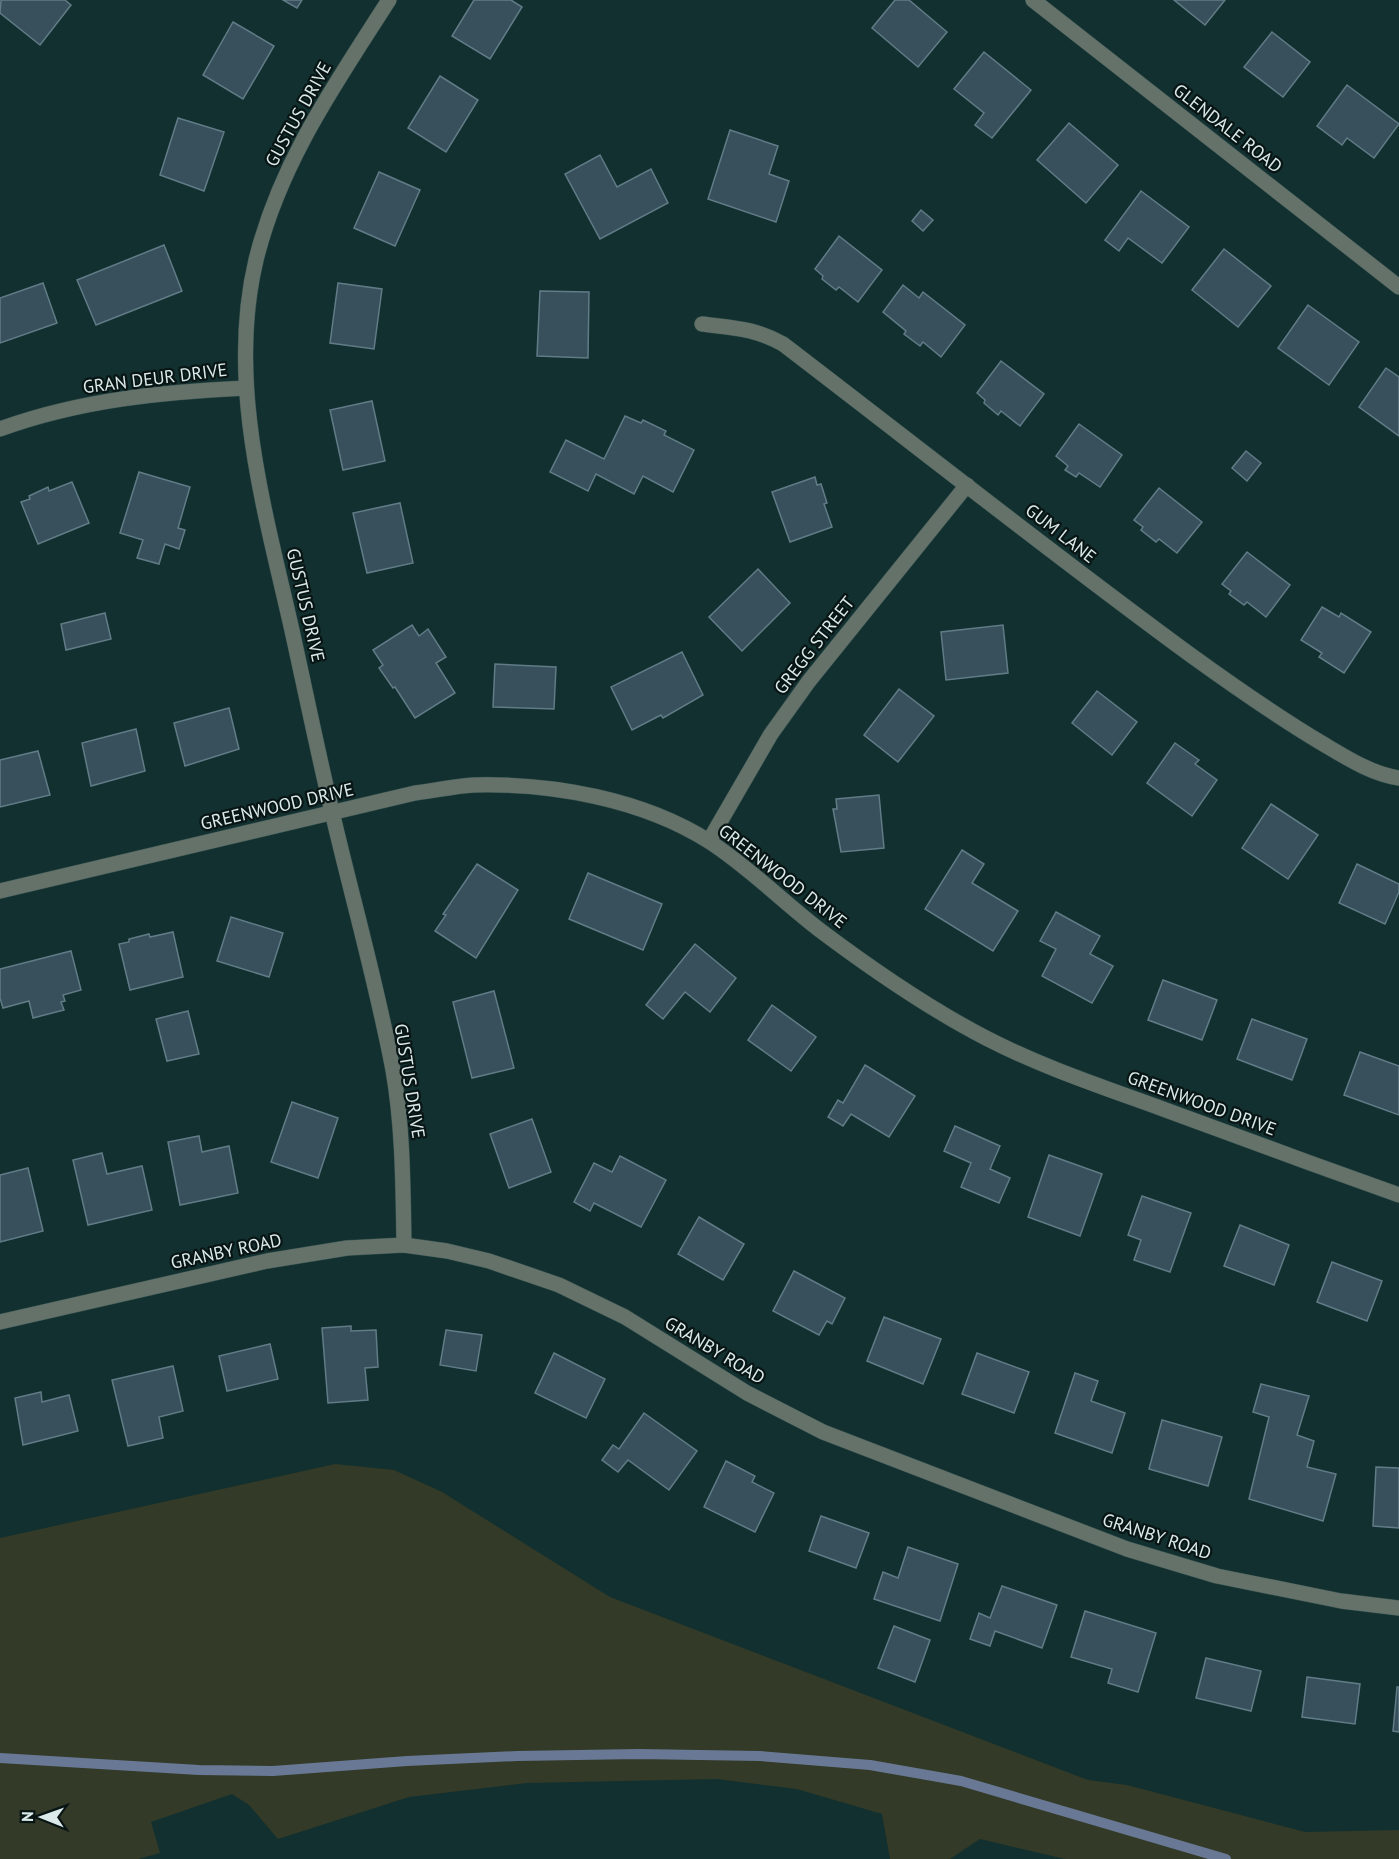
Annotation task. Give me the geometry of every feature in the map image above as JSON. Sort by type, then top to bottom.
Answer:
[{"type":"street","name":"GUSTUS DRIVE","points":[[389,0],[293,156],[269,214],[256,262],[246,325],[244,356],[256,461],[271,537],[332,813],[368,957],[393,1072],[403,1168],[404,1245]]},
{"type":"street","name":"GLENDALE ROAD","points":[[1033,0],[1399,287]]},
{"type":"street","name":"GUM LANE","points":[[702,324],[764,333],[783,344],[1120,603],[1239,690],[1296,728],[1344,756],[1376,772],[1399,778]]},
{"type":"street","name":"GRAN DEUR DRIVE","points":[[0,429],[41,416],[116,399],[180,391],[246,388]]},
{"type":"street","name":"GREGG STREET","points":[[709,841],[771,734],[809,681],[967,485]]},
{"type":"street","name":"GREENWOOD DRIVE","points":[[0,891],[426,792],[472,785],[530,786],[587,794],[630,806],[683,827],[709,841],[748,870],[819,930],[900,987],[985,1038],[1051,1068],[1399,1196]]},
{"type":"street","name":"GRANBY ROAD","points":[[0,1322],[267,1261],[347,1248],[404,1245],[447,1251],[489,1261],[559,1285],[625,1317],[747,1393],[823,1432],[1127,1549],[1217,1576],[1341,1601],[1399,1608]]},
{"type":"green space","points":[[335,1464],[394,1470],[442,1492],[610,1597],[1088,1780],[1127,1785],[1305,1832],[1399,1830],[1399,1859],[1065,1859],[980,1839],[950,1859],[890,1859],[882,1814],[797,1789],[717,1779],[527,1783],[409,1797],[278,1839],[249,1805],[232,1794],[151,1822],[160,1853],[138,1859],[0,1859],[0,1538]]},
{"type":"building","points":[[1,0],[65,0],[71,5],[40,45],[0,13]]},
{"type":"building","points":[[283,0],[302,0],[297,8]]},
{"type":"building","points":[[474,0],[511,0],[522,7],[490,59],[452,36]]},
{"type":"building","points":[[895,0],[909,0],[947,32],[918,67],[872,28]]},
{"type":"building","points":[[1174,0],[1225,0],[1205,25]]},
{"type":"building","points":[[233,22],[274,46],[243,99],[203,75]]},
{"type":"building","points":[[1272,32],[1310,62],[1283,97],[1244,67]]},
{"type":"building","points":[[984,52],[1031,90],[992,138],[975,125],[984,113],[954,89]]},
{"type":"building","points":[[440,76],[478,100],[446,152],[408,128]]},
{"type":"building","points":[[1347,85],[1399,124],[1374,158],[1347,138],[1342,145],[1317,126]]},
{"type":"building","points":[[178,118],[224,132],[204,191],[160,175]]},
{"type":"building","points":[[1069,123],[1118,165],[1086,203],[1037,160]]},
{"type":"building","points":[[730,130],[778,146],[769,174],[789,181],[776,222],[708,199]]},
{"type":"building","points":[[600,155],[617,187],[651,169],[668,203],[600,239],[565,174]]},
{"type":"building","points":[[379,172],[420,190],[395,246],[354,228]]},
{"type":"building","points":[[1141,191],[1189,227],[1162,263],[1128,238],[1119,251],[1105,240]]},
{"type":"building","points":[[921,210],[933,220],[923,231],[912,221]]},
{"type":"building","points":[[839,236],[882,270],[858,302],[839,287],[836,290],[822,279],[823,276],[815,269]]},
{"type":"building","points":[[164,245],[182,291],[96,325],[77,280]]},
{"type":"building","points":[[1224,249],[1271,286],[1238,327],[1192,290]]},
{"type":"building","points":[[43,283],[57,323],[0,343],[0,298]]},
{"type":"building","points":[[338,283],[382,289],[374,349],[330,343]]},
{"type":"building","points":[[903,285],[919,298],[923,292],[965,325],[941,357],[923,342],[920,346],[904,334],[906,331],[883,312]]},
{"type":"building","points":[[540,291],[589,292],[588,358],[537,356]]},
{"type":"building","points":[[1308,305],[1359,342],[1329,385],[1278,348]]},
{"type":"building","points":[[1001,361],[1044,394],[1020,426],[1001,411],[998,415],[984,403],[985,400],[977,393]]},
{"type":"building","points":[[1386,368],[1399,377],[1399,436],[1359,407]]},
{"type":"building","points":[[372,401],[385,461],[343,470],[330,410]]},
{"type":"building","points":[[625,416],[641,423],[643,420],[666,431],[664,435],[694,450],[673,492],[643,476],[634,494],[596,474],[588,491],[550,472],[566,440],[604,459]]},
{"type":"building","points":[[1079,424],[1122,455],[1100,487],[1079,473],[1076,477],[1065,470],[1068,466],[1056,456]]},
{"type":"building","points":[[1246,451],[1261,463],[1247,481],[1232,468]]},
{"type":"building","points":[[139,472],[190,487],[178,528],[185,530],[179,549],[165,544],[159,564],[137,558],[143,540],[120,533]]},
{"type":"building","points":[[815,477],[817,485],[821,484],[827,503],[824,504],[832,527],[790,542],[772,492]]},
{"type":"building","points":[[72,482],[89,523],[38,544],[21,502],[48,487],[49,491]]},
{"type":"building","points":[[1159,488],[1202,522],[1177,553],[1159,539],[1156,542],[1141,530],[1143,527],[1134,520]]},
{"type":"building","points":[[400,503],[413,563],[367,573],[353,513]]},
{"type":"building","points":[[1247,552],[1290,585],[1266,617],[1247,602],[1244,605],[1229,594],[1231,591],[1222,584]]},
{"type":"building","points":[[758,569],[790,603],[742,651],[709,617]]},
{"type":"building","points":[[1322,607],[1339,617],[1341,613],[1371,632],[1344,673],[1319,657],[1322,653],[1301,640]]},
{"type":"building","points":[[105,613],[111,639],[66,650],[61,624]]},
{"type":"building","points":[[412,625],[419,636],[428,629],[446,657],[436,663],[455,693],[415,718],[395,687],[393,688],[379,668],[383,665],[373,650]]},
{"type":"building","points":[[1003,625],[1008,673],[946,680],[941,632]]},
{"type":"building","points":[[682,652],[703,695],[663,718],[661,715],[632,730],[611,687]]},
{"type":"building","points":[[495,664],[556,667],[554,709],[493,707]]},
{"type":"building","points":[[899,689],[934,716],[898,762],[864,735]]},
{"type":"building","points":[[1097,691],[1137,722],[1112,755],[1072,723]]},
{"type":"building","points":[[229,708],[239,749],[185,766],[174,723]]},
{"type":"building","points":[[136,729],[145,771],[91,786],[82,743]]},
{"type":"building","points":[[1175,743],[1199,760],[1195,764],[1217,780],[1192,816],[1147,783]]},
{"type":"building","points":[[38,751],[50,795],[0,807],[0,760]]},
{"type":"building","points":[[879,795],[884,848],[841,852],[833,809],[837,809],[836,799]]},
{"type":"building","points":[[1271,804],[1318,835],[1288,879],[1242,848]]},
{"type":"building","points":[[962,850],[984,864],[972,883],[1018,911],[993,951],[925,909]]},
{"type":"building","points":[[477,864],[518,890],[476,958],[435,931],[446,915],[443,914]]},
{"type":"building","points":[[1357,864],[1399,884],[1399,892],[1385,924],[1339,903]]},
{"type":"building","points":[[588,873],[662,904],[643,950],[569,919]]},
{"type":"building","points":[[1056,912],[1100,936],[1090,954],[1113,966],[1092,1003],[1042,976],[1056,949],[1040,941]]},
{"type":"building","points":[[231,917],[283,933],[269,977],[217,961]]},
{"type":"building","points":[[173,932],[183,977],[130,990],[119,944],[149,934],[150,937]]},
{"type":"building","points":[[695,944],[736,978],[710,1012],[685,992],[663,1019],[646,1005]]},
{"type":"building","points":[[71,951],[81,990],[63,995],[65,1001],[61,1002],[64,1010],[33,1018],[29,1001],[3,1008],[0,998],[0,969]]},
{"type":"building","points":[[1163,980],[1217,1000],[1202,1040],[1148,1020]]},
{"type":"building","points":[[494,991],[514,1068],[472,1078],[453,1002]]},
{"type":"building","points":[[772,1005],[816,1037],[791,1071],[748,1040]]},
{"type":"building","points":[[188,1011],[199,1054],[167,1061],[156,1019]]},
{"type":"building","points":[[1252,1019],[1307,1039],[1292,1080],[1237,1059]]},
{"type":"building","points":[[1360,1052],[1399,1066],[1399,1115],[1344,1095]]},
{"type":"building","points":[[865,1065],[915,1096],[889,1137],[851,1114],[843,1126],[828,1117],[838,1100],[843,1103]]},
{"type":"building","points":[[292,1102],[338,1118],[318,1178],[271,1162]]},
{"type":"building","points":[[532,1119],[551,1172],[509,1188],[490,1134]]},
{"type":"building","points":[[955,1126],[1000,1146],[990,1169],[1010,1178],[999,1203],[961,1187],[971,1163],[944,1151]]},
{"type":"building","points":[[199,1136],[202,1152],[229,1146],[238,1193],[180,1205],[168,1142]]},
{"type":"building","points":[[102,1153],[107,1174],[142,1166],[152,1210],[88,1225],[73,1160]]},
{"type":"building","points":[[1049,1155],[1102,1174],[1080,1236],[1028,1217]]},
{"type":"building","points":[[620,1156],[666,1180],[641,1227],[594,1203],[590,1211],[574,1202],[594,1163],[612,1172]]},
{"type":"building","points":[[28,1168],[43,1231],[0,1242],[0,1175]]},
{"type":"building","points":[[1142,1196],[1191,1213],[1170,1272],[1134,1260],[1141,1240],[1128,1235]]},
{"type":"building","points":[[699,1217],[744,1244],[723,1280],[678,1254]]},
{"type":"building","points":[[1240,1225],[1289,1245],[1274,1285],[1224,1266]]},
{"type":"building","points":[[1332,1262],[1382,1281],[1367,1321],[1317,1302]]},
{"type":"building","points":[[794,1271],[845,1298],[832,1324],[827,1321],[819,1335],[773,1311]]},
{"type":"building","points":[[884,1317],[941,1339],[923,1384],[867,1361]]},
{"type":"building","points":[[351,1326],[351,1331],[376,1330],[378,1367],[365,1368],[368,1400],[328,1403],[322,1328]]},
{"type":"building","points":[[446,1330],[482,1335],[476,1371],[440,1365]]},
{"type":"building","points":[[270,1344],[278,1379],[227,1391],[219,1356]]},
{"type":"building","points":[[554,1353],[605,1379],[586,1418],[535,1393]]},
{"type":"building","points":[[977,1353],[1029,1372],[1014,1413],[962,1394]]},
{"type":"building","points":[[173,1366],[183,1411],[159,1417],[163,1438],[128,1446],[112,1380]]},
{"type":"building","points":[[1075,1373],[1098,1381],[1091,1401],[1125,1413],[1112,1453],[1055,1433]]},
{"type":"building","points":[[1261,1384],[1309,1396],[1297,1435],[1314,1441],[1307,1467],[1336,1474],[1323,1521],[1249,1499],[1269,1417],[1253,1412]]},
{"type":"building","points":[[41,1392],[42,1402],[69,1395],[78,1431],[23,1445],[15,1398]]},
{"type":"building","points":[[644,1413],[697,1451],[669,1490],[628,1460],[618,1472],[602,1460],[613,1445],[619,1449]]},
{"type":"building","points":[[1162,1420],[1222,1437],[1208,1486],[1149,1469]]},
{"type":"building","points":[[726,1461],[755,1476],[752,1482],[774,1493],[755,1532],[704,1507]]},
{"type":"building","points":[[1376,1467],[1399,1468],[1399,1528],[1373,1526]]},
{"type":"building","points":[[821,1516],[869,1533],[856,1568],[809,1551]]},
{"type":"building","points":[[908,1547],[958,1564],[940,1621],[874,1599],[883,1572],[898,1578]]},
{"type":"building","points":[[1002,1586],[1057,1605],[1042,1648],[995,1631],[990,1646],[970,1639],[979,1613],[990,1618]]},
{"type":"building","points":[[1085,1611],[1156,1633],[1138,1692],[1108,1683],[1112,1669],[1071,1657]]},
{"type":"building","points":[[894,1626],[930,1640],[915,1682],[878,1668]]},
{"type":"building","points":[[1206,1658],[1261,1671],[1251,1711],[1196,1698]]},
{"type":"building","points":[[1307,1677],[1360,1684],[1355,1724],[1302,1717]]},
{"type":"building","points":[[1397,1687],[1399,1687],[1399,1732],[1393,1731]]},
{"type":"waterway","points":[[0,1758],[199,1770],[273,1771],[407,1761],[639,1754],[760,1756],[870,1765],[961,1781],[1226,1859]]}]
